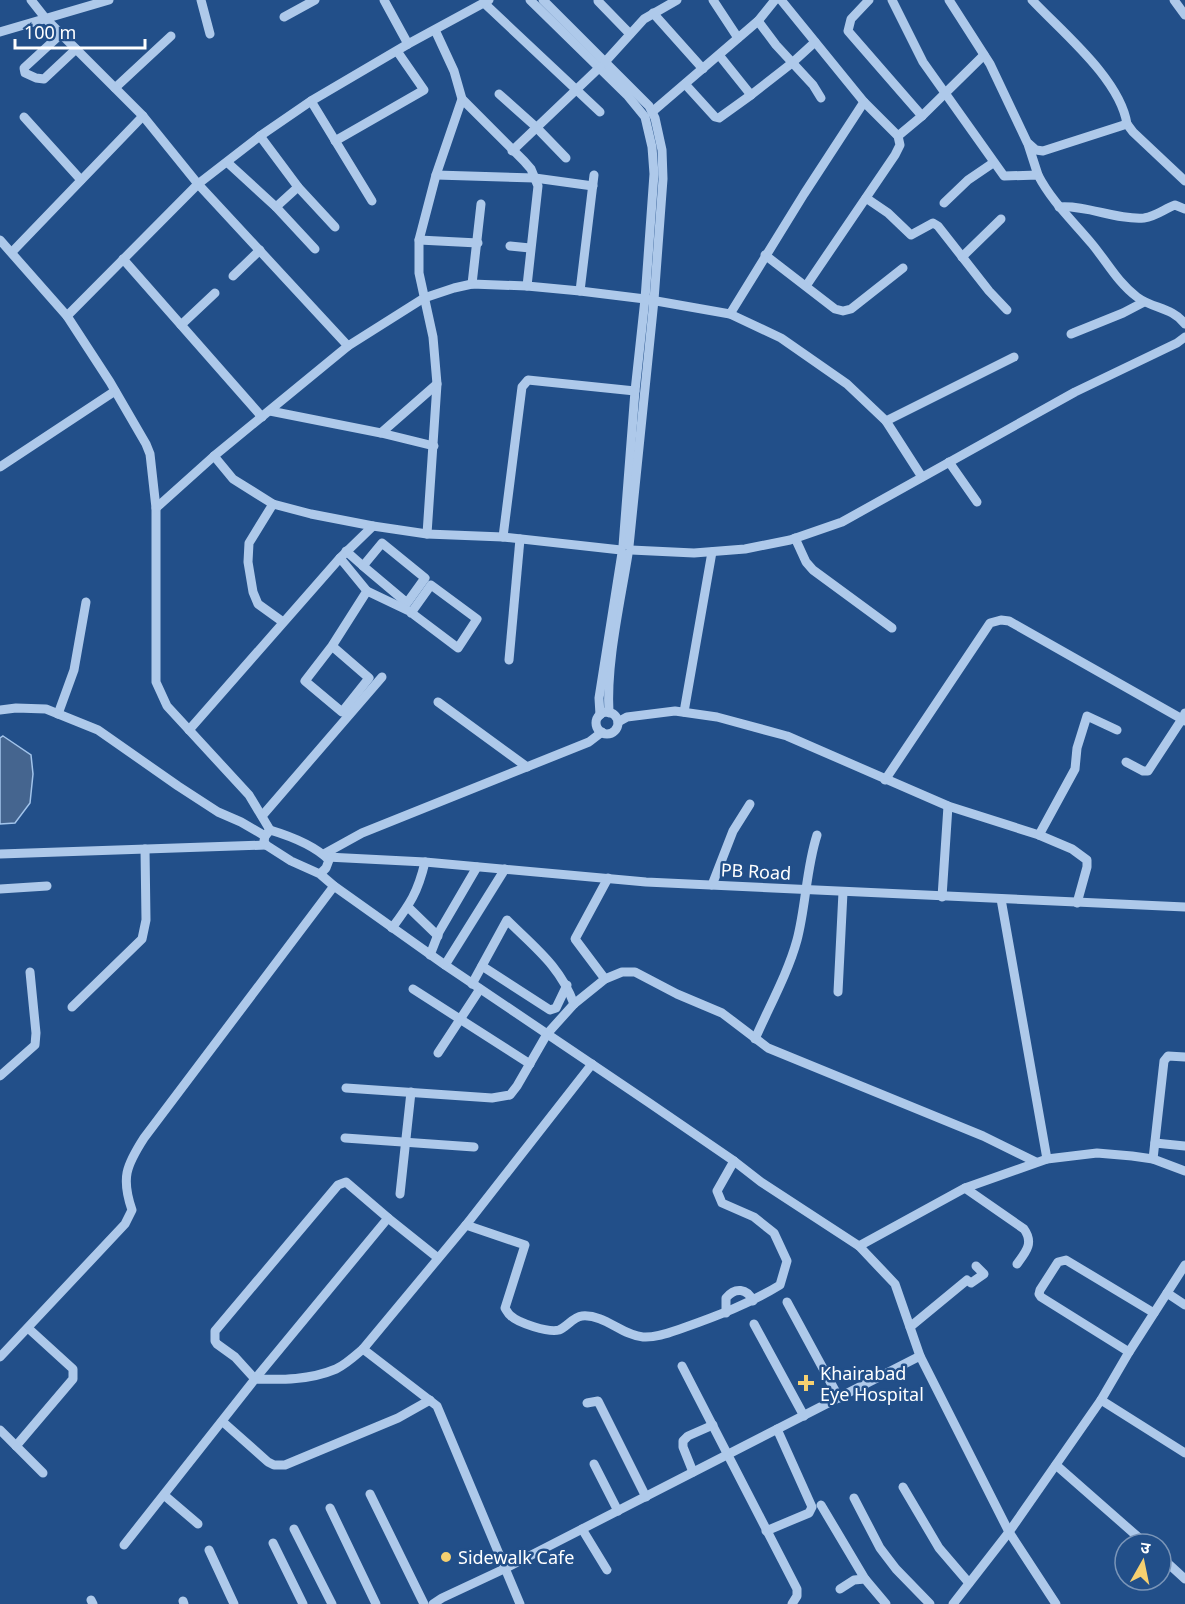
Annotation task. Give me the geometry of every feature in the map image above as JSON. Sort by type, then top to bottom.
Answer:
[{"type":"street","points":[[31,0],[46,19],[143,116],[198,184],[348,346]]},
{"type":"street","points":[[0,32],[109,0]]},
{"type":"street","points":[[201,0],[210,34]]},
{"type":"street","points":[[284,17],[315,0]]},
{"type":"street","points":[[384,0],[408,44]]},
{"type":"street","points":[[530,0],[649,105],[657,152],[654,174],[650,299],[626,550],[599,698],[605,714]]},
{"type":"street","points":[[543,0],[602,64],[645,117],[657,152]]},
{"type":"street","points":[[598,0],[630,34]]},
{"type":"street","points":[[512,151],[630,34],[653,13],[677,0]]},
{"type":"street","points":[[713,0],[738,38]]},
{"type":"street","points":[[652,112],[759,21],[775,0]]},
{"type":"street","points":[[781,0],[864,102],[898,136],[900,145],[806,286]]},
{"type":"street","points":[[892,0],[923,62],[993,163],[1004,176],[1038,175]]},
{"type":"street","points":[[949,0],[984,55],[1028,144],[1038,175],[1059,207],[1126,288],[1144,302],[1172,312],[1185,324]]},
{"type":"street","points":[[1032,0],[1072,39],[1098,69],[1118,98],[1127,124],[1185,181]]},
{"type":"street","points":[[1174,0],[1185,15]]},
{"type":"street","points":[[67,316],[198,184],[260,136],[311,101],[408,44],[487,2],[600,112]]},
{"type":"street","points":[[863,2],[851,19],[848,31],[922,116]]},
{"type":"street","points":[[653,13],[703,69]]},
{"type":"street","points":[[759,21],[792,63],[813,85],[821,98]]},
{"type":"street","points":[[435,30],[454,71],[462,99],[524,161],[538,186],[527,286]]},
{"type":"street","points":[[61,34],[24,68],[25,73],[44,79],[76,49]]},
{"type":"street","points":[[115,88],[171,36]]},
{"type":"street","points":[[685,84],[715,117],[719,118],[792,63],[815,42]]},
{"type":"street","points":[[336,141],[424,90],[397,51]]},
{"type":"street","points":[[719,55],[751,95]]},
{"type":"street","points":[[898,136],[922,116],[984,55]]},
{"type":"street","points":[[499,94],[566,158]]},
{"type":"street","points":[[427,534],[437,384],[433,337],[418,273],[419,240],[436,175],[462,99]]},
{"type":"street","points":[[311,101],[372,201]]},
{"type":"street","points":[[730,314],[765,255],[864,102]]},
{"type":"street","points":[[12,252],[143,116]]},
{"type":"street","points":[[24,117],[81,180]]},
{"type":"street","points":[[1028,144],[1036,150],[1043,151],[1127,124]]},
{"type":"street","points":[[260,136],[298,187],[335,227]]},
{"type":"street","points":[[228,163],[276,207],[315,249]]},
{"type":"street","points":[[944,203],[969,180],[993,163]]},
{"type":"street","points":[[436,175],[535,178],[593,186]]},
{"type":"street","points":[[580,291],[594,175]]},
{"type":"street","points":[[276,207],[298,187]]},
{"type":"street","points":[[866,198],[888,213],[911,235],[933,223],[938,226],[1007,310]]},
{"type":"street","points":[[472,284],[481,204]]},
{"type":"street","points":[[1059,207],[1080,208],[1137,218],[1158,215],[1175,205],[1185,209]]},
{"type":"street","points":[[962,257],[1000,219]]},
{"type":"street","points":[[0,240],[67,316],[116,391],[150,454],[156,508],[156,682],[167,706],[249,795],[262,816],[267,837]]},
{"type":"street","points":[[419,240],[478,243]]},
{"type":"street","points":[[510,246],[530,248]]},
{"type":"street","points":[[233,276],[260,250]]},
{"type":"street","points":[[765,255],[835,309],[843,311],[851,309],[903,268]]},
{"type":"street","points":[[123,259],[266,414],[381,433],[434,446]]},
{"type":"street","points":[[156,508],[214,456],[348,346],[424,298],[472,284],[527,286],[650,299],[730,314],[781,338],[847,384],[886,421],[922,477]]},
{"type":"street","points":[[182,325],[215,293]]},
{"type":"street","points":[[626,550],[635,391],[650,299]]},
{"type":"street","points":[[1071,334],[1144,302]]},
{"type":"street","points":[[214,456],[233,479],[273,504],[373,526],[427,534],[503,537],[626,550],[694,553],[745,549],[795,538],[842,522],[1074,392],[1177,343],[1185,337]]},
{"type":"street","points":[[886,421],[1014,357]]},
{"type":"street","points":[[503,537],[524,382],[528,380],[635,391]]},
{"type":"street","points":[[381,433],[437,384]]},
{"type":"street","points":[[0,466],[116,391]]},
{"type":"street","points":[[949,462],[977,502]]},
{"type":"street","points":[[273,504],[249,543],[248,562],[253,592],[258,604],[282,622]]},
{"type":"street","points":[[189,730],[343,554],[373,526]]},
{"type":"street","points":[[795,538],[806,562],[813,570],[892,628]]},
{"type":"street","points":[[509,660],[520,539]]},
{"type":"street","points":[[343,554],[363,566],[407,603],[425,578],[382,543],[363,566]]},
{"type":"street","points":[[684,712],[712,552]]},
{"type":"street","points":[[343,554],[367,591],[411,613],[458,648],[477,618],[431,585],[411,613]]},
{"type":"street","points":[[332,646],[369,678],[342,712],[305,681],[332,646],[367,591]]},
{"type":"street","points":[[58,714],[74,670],[86,602]]},
{"type":"street","points":[[885,780],[990,623],[1001,620],[1009,621],[1184,718],[1148,771],[1143,771],[1126,762]]},
{"type":"street","points":[[262,816],[382,676]]},
{"type":"street","points":[[438,702],[527,767]]},
{"type":"street","points":[[0,710],[36,709],[58,714],[99,730],[218,812],[267,837],[291,861],[320,874],[476,987],[734,1161],[761,1182],[860,1246],[895,1284],[920,1356],[1009,1532],[1056,1604]]},
{"type":"street","points":[[605,714],[596,724],[602,732],[608,734],[614,731],[618,722],[627,717],[675,711],[717,717],[787,736],[948,806],[1039,835],[1072,849],[1087,860],[1077,903]]},
{"type":"street","points":[[605,714],[615,716],[618,722]]},
{"type":"street","points":[[1039,835],[1075,769],[1077,748],[1088,716],[1117,730]]},
{"type":"street","points":[[325,856],[362,833],[589,742],[602,732]]},
{"type":"street","points":[[712,885],[734,831],[750,804]]},
{"type":"street","points":[[942,897],[948,806]]},
{"type":"street","points":[[755,1039],[796,943],[817,835]]},
{"type":"street","points":[[0,854],[145,849],[267,837],[295,839],[325,856],[329,864],[320,874]]},
{"type":"street","points":[[72,1007],[142,939],[146,920],[145,849]]},
{"type":"street","name":"PB Road","points":[[325,856],[712,885],[1185,907]]},
{"type":"street","points":[[392,928],[413,900],[425,862]]},
{"type":"street","points":[[430,955],[438,936],[477,867]]},
{"type":"street","points":[[445,965],[505,869]]},
{"type":"street","points":[[604,979],[575,939],[608,878]]},
{"type":"street","points":[[0,890],[47,886]]},
{"type":"street","points":[[0,1357],[125,1224],[132,1210],[125,1186],[129,1161],[334,886]]},
{"type":"street","points":[[838,992],[843,892]]},
{"type":"street","points":[[1001,900],[1047,1159]]},
{"type":"street","points":[[408,907],[438,936]]},
{"type":"street","points":[[438,1053],[461,1019],[476,987],[482,966],[507,920],[558,971],[567,985],[574,1004]]},
{"type":"street","points":[[482,966],[550,1010],[556,1008],[567,985]]},
{"type":"street","points":[[0,1076],[35,1045],[36,1033],[30,972]]},
{"type":"street","points":[[346,1088],[506,1097],[517,1086],[547,1034],[574,1004],[604,979],[622,972],[635,972],[677,994],[722,1013],[768,1048],[983,1136],[1036,1162]]},
{"type":"street","points":[[413,989],[530,1064]]},
{"type":"street","points":[[1153,1159],[1164,1061],[1168,1056],[1185,1057]]},
{"type":"street","points":[[438,1258],[346,1182],[338,1185],[215,1331],[215,1341],[255,1379],[304,1378],[337,1368],[363,1349],[466,1225],[592,1064]]},
{"type":"street","points":[[400,1194],[411,1092]]},
{"type":"street","points":[[345,1138],[474,1147]]},
{"type":"street","points":[[1155,1143],[1185,1146]]},
{"type":"street","points":[[860,1246],[964,1188],[1047,1159],[1097,1153],[1153,1159],[1185,1171]]},
{"type":"street","points":[[466,1225],[525,1245],[505,1308],[510,1316],[553,1331],[561,1329],[581,1316],[597,1317],[627,1333],[644,1337],[663,1334],[726,1313],[780,1285],[787,1261],[774,1233],[754,1217],[722,1203],[718,1196],[717,1191],[734,1161]]},
{"type":"street","points":[[964,1188],[1024,1229],[1029,1236],[1028,1249],[1017,1264]]},
{"type":"street","points":[[124,1545],[255,1379],[388,1218]]},
{"type":"street","points":[[1129,1352],[1041,1298],[1040,1290],[1058,1262],[1066,1260],[1154,1313]]},
{"type":"street","points":[[953,1604],[1009,1532],[1101,1400],[1185,1265]]},
{"type":"street","points":[[910,1327],[967,1280],[971,1284],[984,1274],[976,1266]]},
{"type":"street","points":[[726,1313],[726,1298],[736,1290],[742,1290],[750,1295],[753,1301]]},
{"type":"street","points":[[1167,1293],[1185,1305]]},
{"type":"street","points":[[787,1302],[839,1398]]},
{"type":"street","points":[[754,1323],[804,1416]]},
{"type":"street","points":[[16,1446],[73,1379],[74,1374],[73,1369],[27,1328]]},
{"type":"street","points":[[363,1349],[437,1406],[520,1604]]},
{"type":"street","points":[[434,1604],[920,1356]]},
{"type":"street","points":[[682,1366],[797,1589],[797,1596],[792,1604]]},
{"type":"street","points":[[223,1422],[268,1462],[274,1465],[285,1465],[398,1418],[430,1400]]},
{"type":"street","points":[[1101,1400],[1185,1453]]},
{"type":"street","points":[[587,1403],[598,1401],[646,1497]]},
{"type":"street","points":[[693,1472],[683,1447],[683,1441],[688,1436],[713,1425]]},
{"type":"street","points":[[766,1531],[809,1512],[812,1507],[777,1429]]},
{"type":"street","points":[[0,1430],[43,1473]]},
{"type":"street","points":[[594,1464],[618,1511]]},
{"type":"street","points":[[1056,1465],[1132,1532]]},
{"type":"street","points":[[903,1486],[939,1548],[969,1583]]},
{"type":"street","points":[[370,1494],[424,1604]]},
{"type":"street","points":[[164,1495],[198,1524]]},
{"type":"street","points":[[854,1498],[880,1548],[896,1569],[930,1604]]},
{"type":"street","points":[[820,1505],[865,1579],[886,1604]]},
{"type":"street","points":[[330,1508],[376,1604]]},
{"type":"street","points":[[294,1529],[332,1604]]},
{"type":"street","points":[[582,1529],[607,1570]]},
{"type":"street","points":[[273,1544],[303,1604]]},
{"type":"street","points":[[209,1550],[234,1604]]},
{"type":"street","points":[[1173,1568],[1185,1580]]},
{"type":"street","points":[[840,1589],[854,1580],[865,1579]]},
{"type":"water","points":[[3,736],[31,755],[33,774],[30,803],[15,823],[0,824],[0,738]]},
{"type":"place","name":"Khairabad Eye Hospital","points":[[806,1383]]},
{"type":"place","name":"Sidewalk Cafe","points":[[446,1557]]}]
